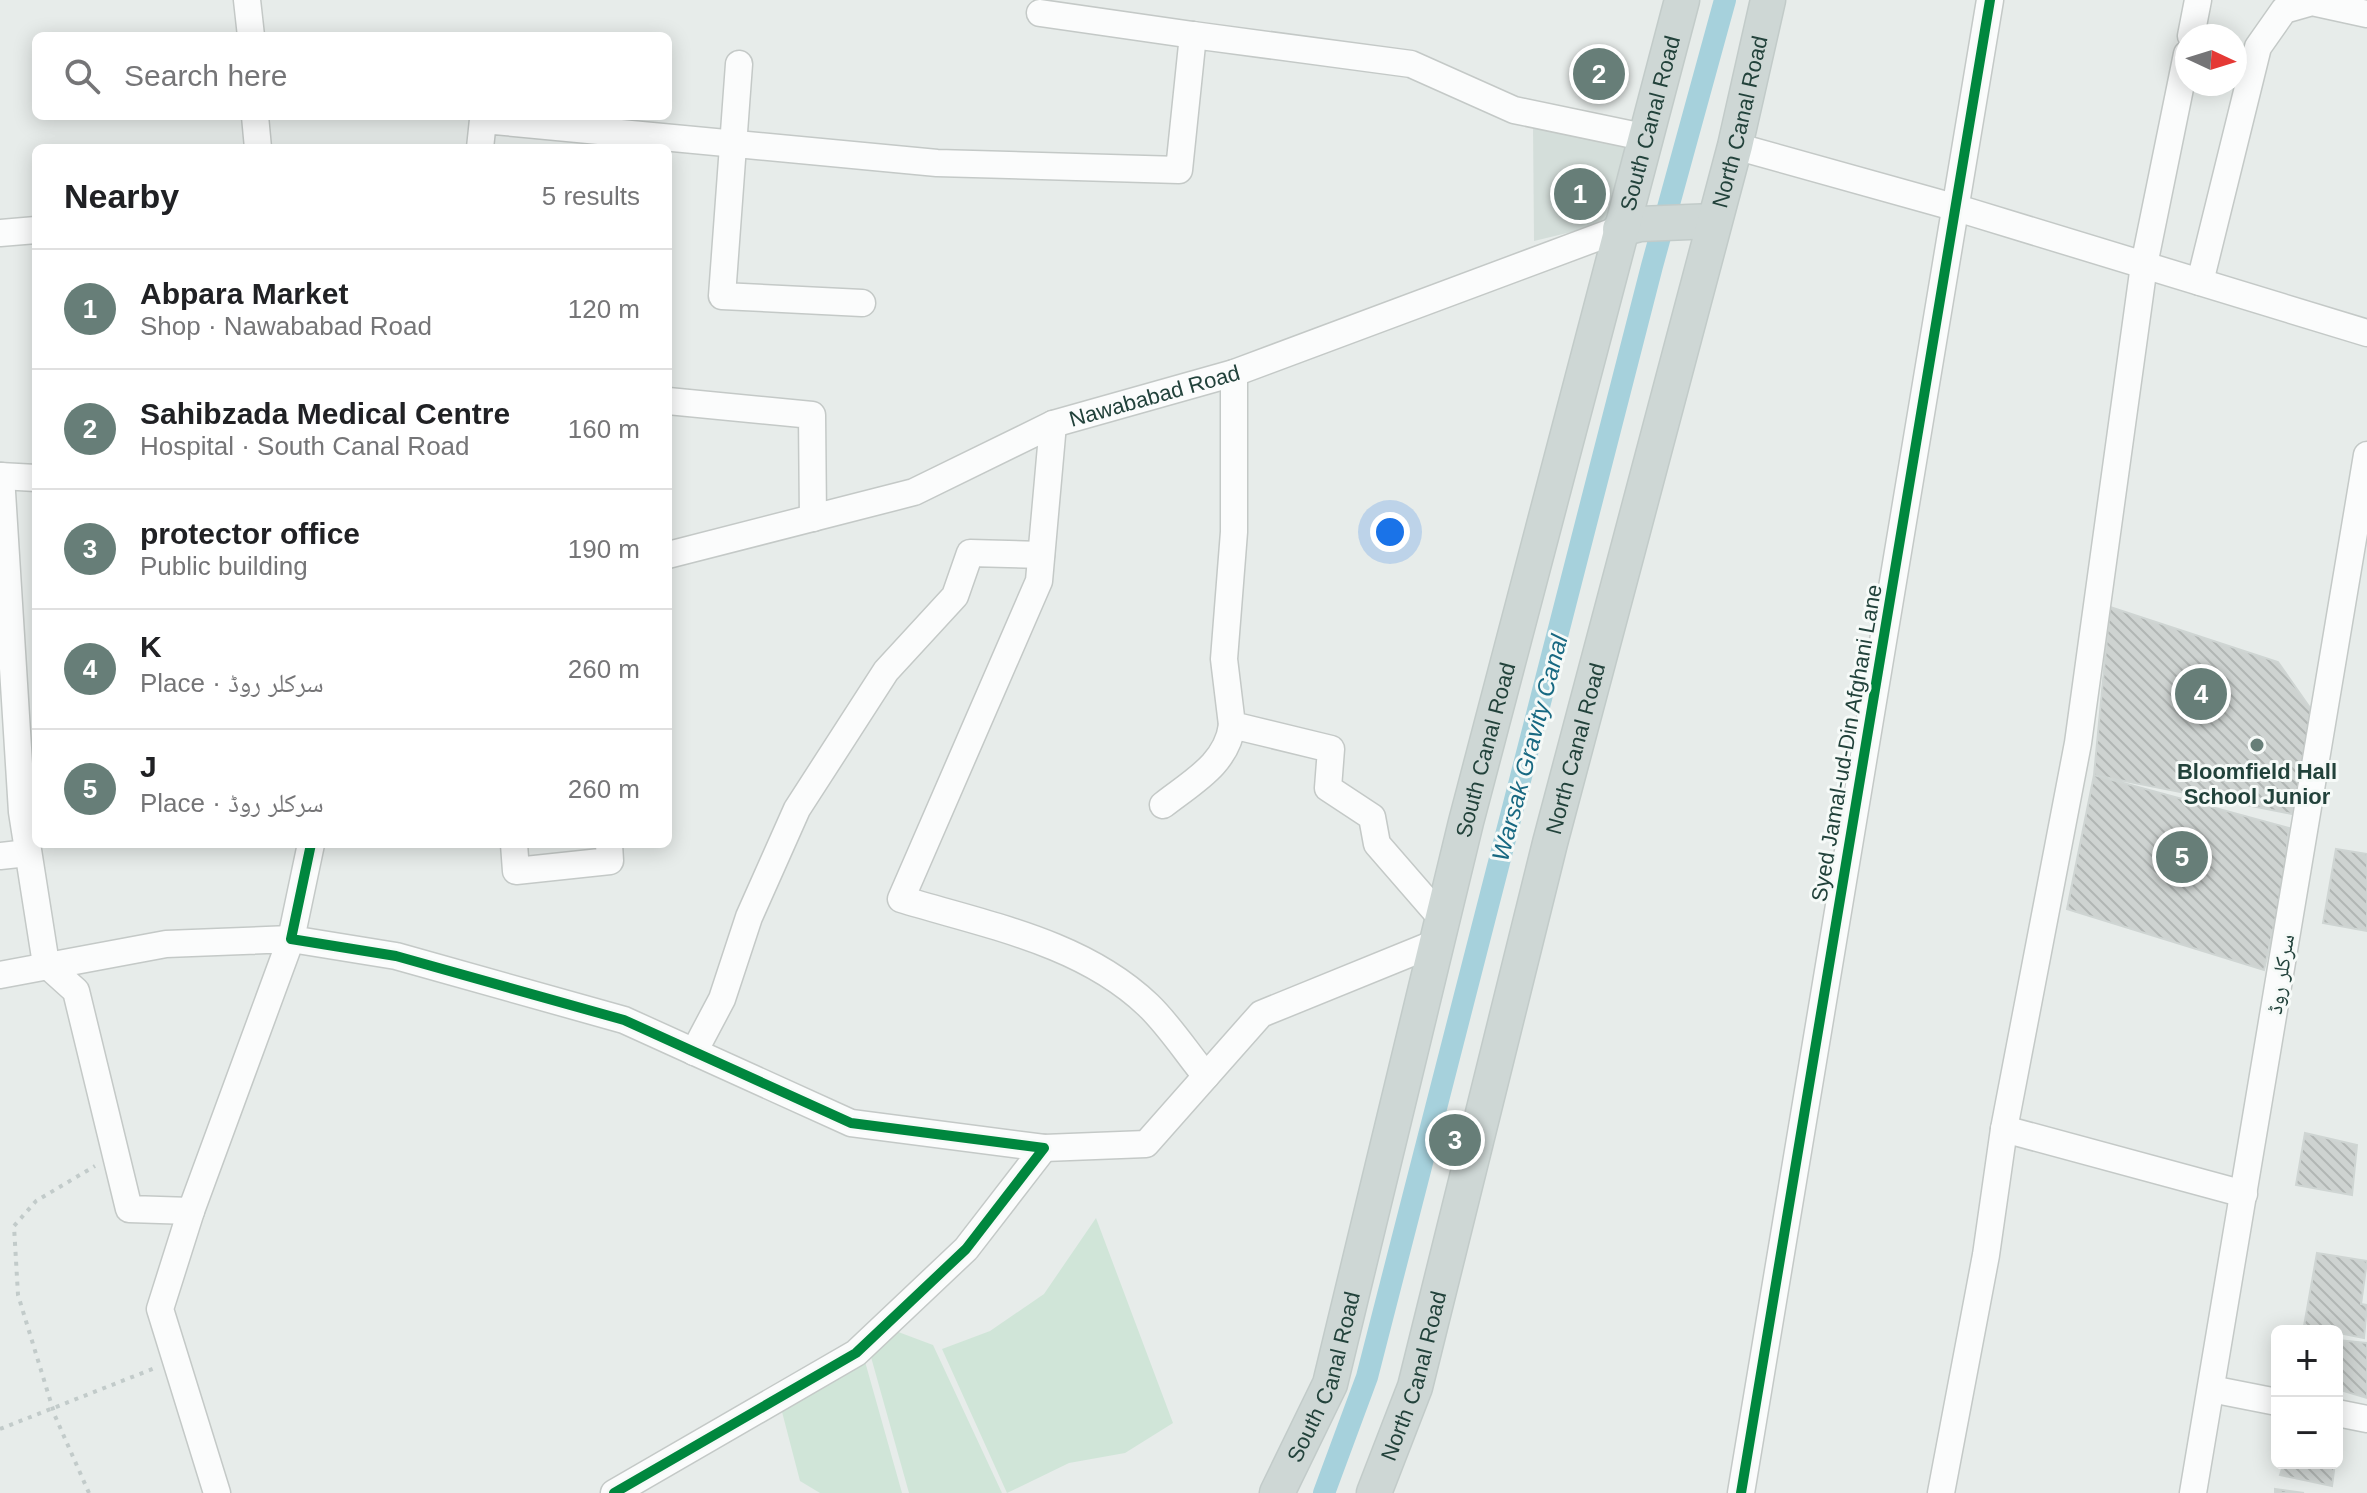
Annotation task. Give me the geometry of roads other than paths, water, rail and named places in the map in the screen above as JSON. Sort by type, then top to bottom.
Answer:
[{"type":"main road","name":"South Canal Road","points":[[1277,1493],[1330,1384],[1441,931],[1602,317],[1630,226],[1682,0]]},
{"type":"main road","name":"North Canal Road","points":[[1374,1493],[1415,1387],[1699,222],[1735,146],[1768,0]]},
{"type":"main road","points":[[1630,226],[1699,222]]},
{"type":"street","points":[[247,0],[251,32]]},
{"type":"street","name":"Syed Jamal-ud-Din Afghani Lane","points":[[1741,1493],[1990,0]]},
{"type":"street","points":[[2193,24],[2198,0]]},
{"type":"street","points":[[2200,282],[2258,47],[2284,10],[2312,2],[2367,14]]},
{"type":"street","points":[[1040,13],[1411,64],[1514,110],[1648,138]]},
{"type":"street","points":[[480,144],[483,120],[937,163],[1179,170],[1193,35]]},
{"type":"street","points":[[739,64],[730,143],[722,296],[862,303]]},
{"type":"street","points":[[1941,1493],[1986,1255],[2004,1129],[2078,743],[2144,265],[2178,96]]},
{"type":"street","points":[[255,120],[258,144]]},
{"type":"street","points":[[1735,146],[1957,208],[2367,333]]},
{"type":"street","name":"Nawababad Road","points":[[672,554],[914,492],[1053,424],[1234,373],[1630,226]]},
{"type":"street","points":[[0,233],[32,230]]},
{"type":"street","points":[[1163,805],[1218,761],[1229,746],[1232,725],[1224,659],[1234,532],[1234,373]]},
{"type":"street","points":[[672,401],[812,415],[813,518]]},
{"type":"street","points":[[1053,424],[1039,581],[901,899],[1039,940],[1103,971],[1148,1005],[1206,1076]]},
{"type":"street","name":"سرکلر روڈ","points":[[2193,1493],[2367,455]]},
{"type":"street","points":[[32,478],[0,476],[7,692],[46,964],[76,991],[129,1209],[191,1211]]},
{"type":"street","points":[[694,1052],[722,999],[749,917],[797,809],[886,671],[955,596],[970,553],[1041,555]]},
{"type":"street","points":[[0,975],[166,944],[291,939],[396,956],[624,1020],[851,1123],[1044,1148],[1146,1144],[1261,1014],[1441,931],[1377,844],[1372,817],[1328,788],[1331,749],[1232,725]]},
{"type":"street","points":[[217,1493],[160,1309],[191,1211],[291,939],[310,848]]},
{"type":"street","points":[[514,848],[516,871],[610,861],[609,848]]},
{"type":"street","points":[[0,856],[28,853]]},
{"type":"street","points":[[2004,1129],[2244,1194]]},
{"type":"street","points":[[614,1493],[856,1353],[966,1249],[1044,1148]]},
{"type":"street","points":[[2211,1389],[2271,1401]]},
{"type":"street","points":[[2343,1414],[2367,1419]]},
{"type":"waterway","name":"Warsak Gravity Canal","points":[[1324,1493],[1367,1377],[1652,266],[1725,0]]},
{"type":"place","name":"Sahibzada Medical Centre","points":[[1599,74]]},
{"type":"place","name":"Abpara Market","points":[[1580,194]]},
{"type":"place","name":"K","points":[[2201,694]]},
{"type":"place","name":"Bloomfield Hall School Junior","points":[[2257,745]]},
{"type":"place","name":"J","points":[[2182,857]]},
{"type":"place","name":"protector office","points":[[1455,1140]]}]
